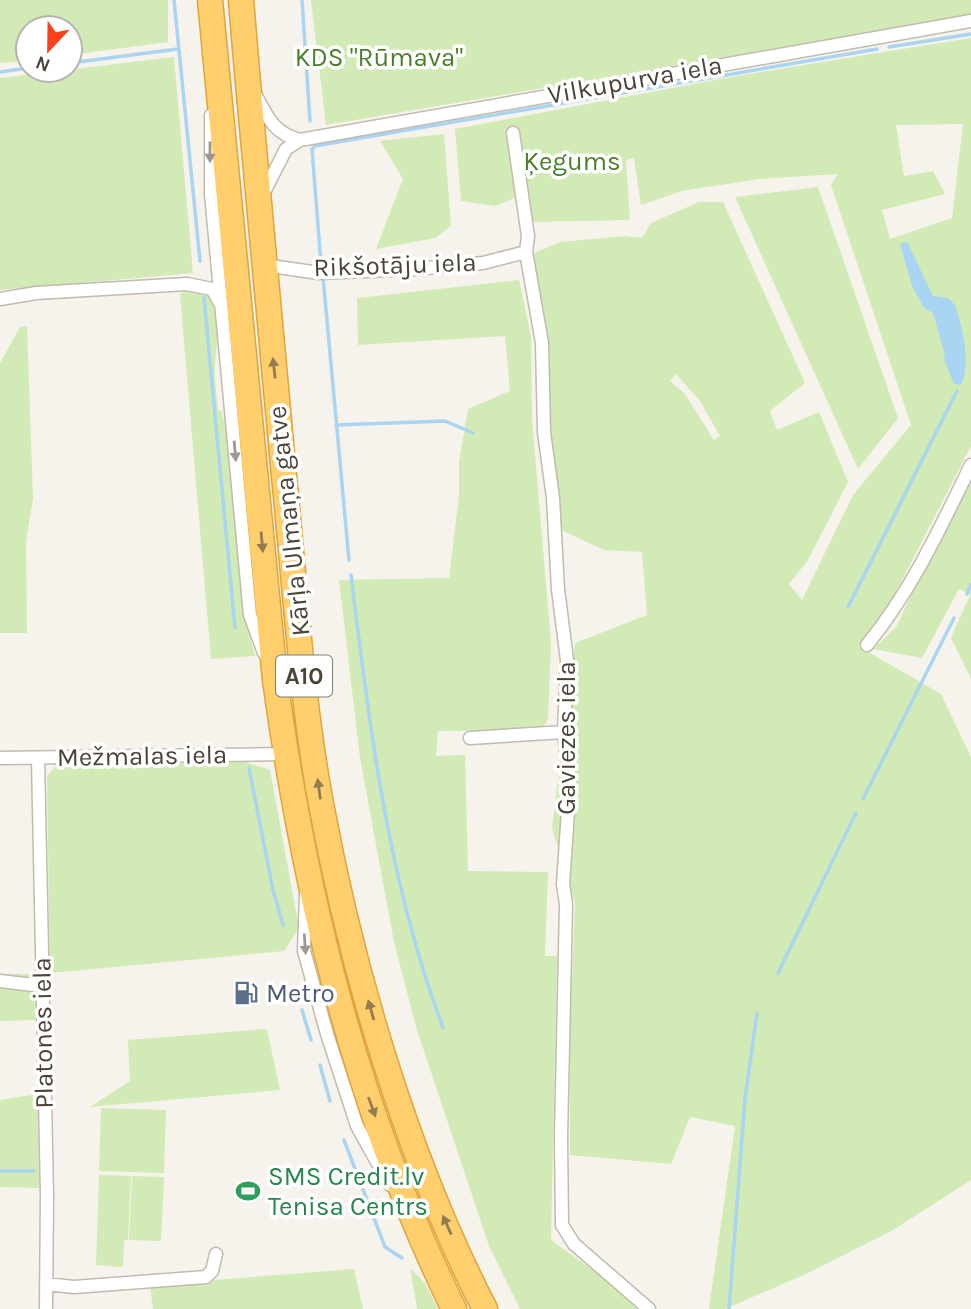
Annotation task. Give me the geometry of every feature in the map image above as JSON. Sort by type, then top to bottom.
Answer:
[{"type":"highway","name":"Kārļa Ulmaņa gatve","points":[[210,0],[275,680],[285,754],[308,876],[334,987],[356,1062],[407,1208],[454,1309]]},
{"type":"highway","name":"Kārļa Ulmaņa gatve","points":[[242,1],[301,649],[313,751],[326,826],[360,973],[380,1045],[442,1213],[485,1309]]},
{"type":"street","name":"Vilkupurva iela","points":[[300,140],[971,22]]},
{"type":"street","points":[[216,59],[210,147],[211,194],[250,615],[275,680]]},
{"type":"street","points":[[247,79],[273,126],[286,137],[300,140]]},
{"type":"street","name":"Gaviezes iela","points":[[513,133],[528,236],[526,252],[542,342],[544,432],[567,660],[564,732],[570,782],[563,884],[566,904],[562,1225],[574,1244],[649,1309]]},
{"type":"street","points":[[259,204],[286,149],[300,140]]},
{"type":"street","name":"Rikšotāju iela","points":[[264,265],[319,273],[415,269],[484,263],[526,252]]},
{"type":"street","points":[[0,299],[36,293],[187,284],[208,274],[217,253]]},
{"type":"street","points":[[187,284],[212,289],[223,310]]},
{"type":"street","points":[[867,645],[893,613],[909,587],[971,465]]},
{"type":"street","points":[[470,737],[564,732]]},
{"type":"street","name":"Mežmalas iela","points":[[0,758],[285,754]]},
{"type":"street","name":"Platones iela","points":[[38,758],[47,1195],[46,1309]]},
{"type":"street","points":[[0,981],[41,986]]},
{"type":"street","points":[[46,1284],[74,1287],[206,1277],[212,1270],[216,1254]]},
{"type":"green space","points":[[0,0],[168,0],[168,42],[84,53],[84,14],[14,14],[14,62],[0,63]]},
{"type":"green space","name":"KDS \"Rūmava\"","points":[[311,0],[971,0],[971,18],[819,41],[326,125]]},
{"type":"green space","name":"Ķegums","points":[[971,38],[971,446],[880,623],[858,646],[941,694],[971,757],[971,1180],[893,1230],[808,1273],[725,1309],[709,1309],[735,1126],[690,1117],[671,1164],[570,1155],[570,1040],[575,903],[552,829],[575,643],[647,615],[642,552],[604,550],[559,529],[534,253],[560,242],[625,236],[642,238],[651,223],[699,202],[723,202],[805,383],[770,411],[777,430],[819,412],[848,482],[808,560],[789,584],[802,600],[853,495],[911,425],[831,185],[838,174],[759,179],[682,191],[641,205],[634,158],[626,160],[630,220],[530,222],[527,193],[495,206],[461,201],[455,129],[736,76]],"holes":[[[963,124],[952,218],[890,239],[882,210],[945,194],[933,171],[904,176],[896,125]],[[676,374],[700,401],[720,436],[714,440],[685,394],[670,381]]]},
{"type":"green space","points":[[174,57],[193,273],[0,290],[0,78],[14,76],[14,84],[84,84],[84,68]]},
{"type":"green space","points":[[444,134],[451,226],[435,238],[376,249],[403,179],[380,141]]},
{"type":"green space","points":[[818,187],[898,418],[858,469],[735,197]]},
{"type":"green space","points":[[519,280],[531,336],[532,419],[551,642],[548,719],[541,730],[438,731],[436,756],[465,755],[468,871],[548,872],[545,956],[557,956],[551,1240],[605,1279],[637,1309],[520,1309],[489,1246],[416,1027],[394,942],[360,758],[339,580],[449,578],[459,496],[459,462],[468,409],[510,391],[505,336],[358,345],[357,298]]},
{"type":"green space","points":[[185,289],[208,291],[216,309],[218,328],[215,378],[218,411],[221,411],[229,436],[245,618],[255,656],[211,659],[180,295]]},
{"type":"green space","points":[[27,326],[33,498],[26,542],[27,633],[0,633],[0,363],[20,327]]},
{"type":"green space","points":[[971,471],[971,679],[951,638],[970,595],[959,589],[922,658],[873,649],[896,627]]},
{"type":"green space","points":[[245,762],[270,770],[299,928],[284,951],[50,973],[47,776],[56,766]]},
{"type":"green space","points":[[0,974],[36,974],[36,1020],[0,1021]]},
{"type":"green space","points":[[267,1029],[280,1090],[90,1107],[130,1081],[128,1040]]},
{"type":"green space","points":[[38,1094],[39,1188],[0,1187],[0,1100]]},
{"type":"green space","points":[[101,1108],[166,1110],[164,1173],[99,1171]]},
{"type":"green space","points":[[99,1175],[131,1176],[128,1240],[124,1240],[123,1267],[96,1265]]},
{"type":"green space","points":[[132,1176],[164,1177],[161,1241],[129,1240]]},
{"type":"green space","points":[[410,1268],[425,1283],[438,1309],[417,1309]]},
{"type":"green space","points":[[354,1269],[363,1309],[153,1309],[150,1285]]},
{"type":"water","points":[[907,242],[933,296],[948,298],[955,305],[966,357],[961,385],[954,384],[943,357],[945,355],[933,313],[924,308],[912,286],[900,244]]},
{"type":"waterway","points":[[174,0],[200,261]]},
{"type":"waterway","points":[[302,0],[310,121]]},
{"type":"waterway","points":[[889,47],[971,34]]},
{"type":"waterway","points":[[84,61],[178,49]]},
{"type":"waterway","points":[[321,264],[312,149],[315,146],[877,49]]},
{"type":"waterway","points":[[0,72],[14,70]]},
{"type":"waterway","points":[[323,277],[349,560]]},
{"type":"waterway","points":[[204,298],[235,628]]},
{"type":"waterway","points":[[848,607],[957,391]]},
{"type":"waterway","points":[[336,425],[445,421],[473,433]]},
{"type":"waterway","points":[[351,575],[369,714],[393,852],[418,953],[443,1028]]},
{"type":"waterway","points":[[967,594],[971,585]]},
{"type":"waterway","points":[[863,799],[954,618]]},
{"type":"waterway","points":[[249,768],[273,890],[283,925]]},
{"type":"waterway","points":[[778,973],[856,813]]},
{"type":"waterway","points":[[302,1010],[311,1040]]},
{"type":"waterway","points":[[729,1309],[745,1099],[757,1013]]},
{"type":"waterway","points":[[320,1065],[330,1101]]},
{"type":"waterway","points":[[344,1140],[385,1247],[402,1258]]},
{"type":"waterway","points":[[0,1171],[34,1171]]},
{"type":"place","name":"Metro","points":[[246,993]]},
{"type":"place","name":"SMS Credit.lv Tenisa Centrs","points":[[248,1191]]}]
